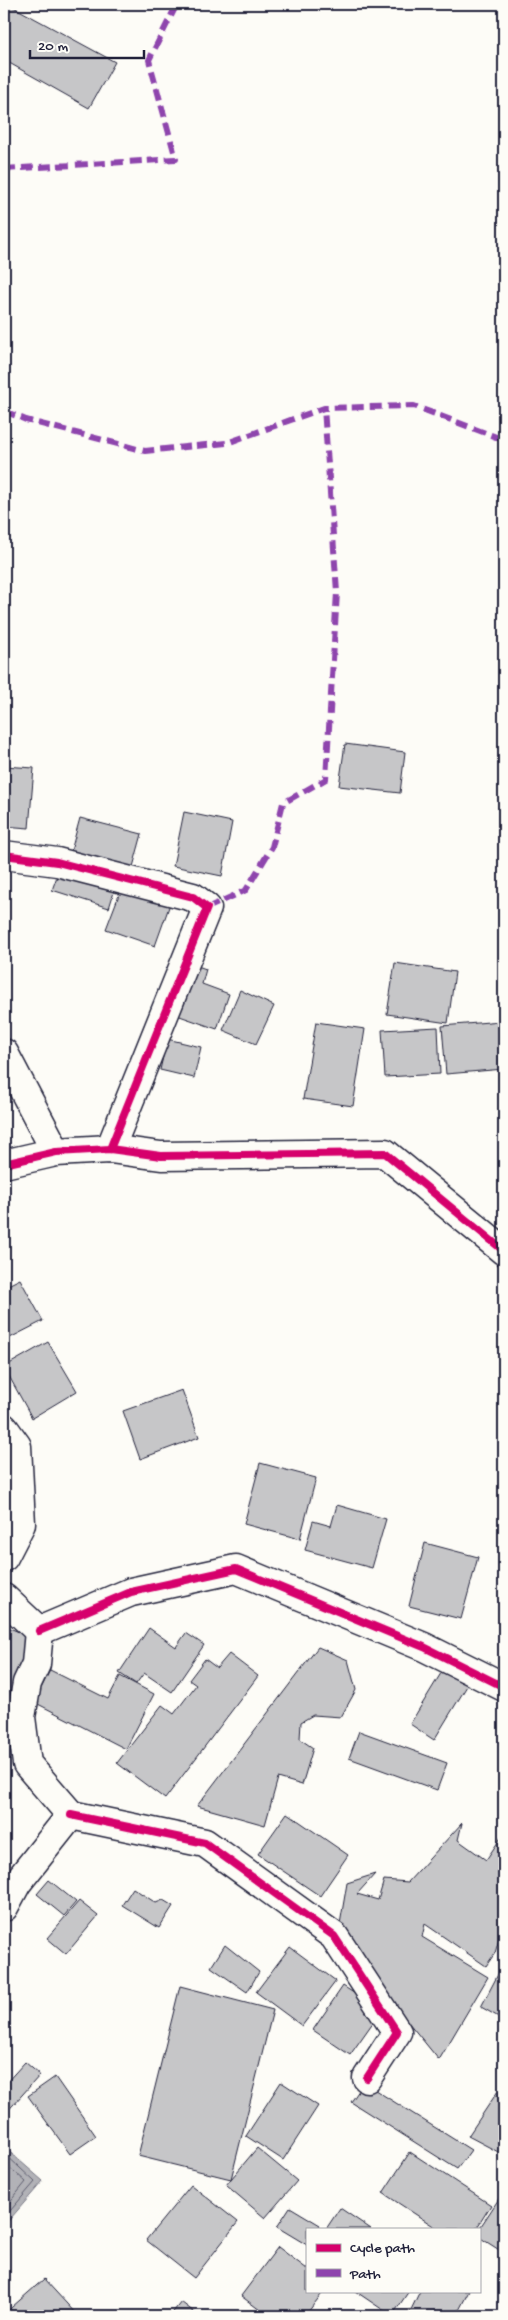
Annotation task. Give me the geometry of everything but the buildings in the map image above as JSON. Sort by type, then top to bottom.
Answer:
[{"type":"street","points":[[4,855],[57,862],[194,897],[207,908],[110,1150]]},
{"type":"street","points":[[4,1053],[56,1152]]},
{"type":"street","points":[[4,1164],[56,1152],[110,1150],[161,1156],[385,1153],[504,1251]]},
{"type":"street","points":[[4,1428],[17,1446],[21,1524],[4,1558]]},
{"type":"street","points":[[39,1631],[132,1592],[236,1569],[424,1646],[504,1687]]},
{"type":"street","points":[[4,1598],[39,1631]]},
{"type":"street","points":[[39,1631],[36,1664],[27,1683],[21,1717],[27,1764],[71,1815],[205,1843],[334,1936],[397,2032],[367,2078]]},
{"type":"street","points":[[4,1908],[18,1883],[71,1815]]},
{"type":"water","points":[[4,2147],[43,2181],[4,2226]]},
{"type":"marked path","points":[[4,169],[176,159],[149,60],[177,4]]},
{"type":"marked path","points":[[4,411],[26,420],[145,451],[227,443],[324,408],[414,406],[504,440]]},
{"type":"marked path","points":[[207,908],[246,890],[272,847],[283,803],[326,779],[337,592],[324,408]]},
{"type":"cycle path","points":[[4,855],[57,862],[193,897],[207,908],[110,1149]]},
{"type":"cycle path","points":[[4,1164],[56,1152],[110,1149],[161,1156],[385,1153],[504,1251]]},
{"type":"cycle path","points":[[39,1631],[131,1592],[236,1569],[424,1647],[504,1687]]},
{"type":"cycle path","points":[[71,1815],[205,1843],[334,1936],[397,2032],[367,2078]]}]
